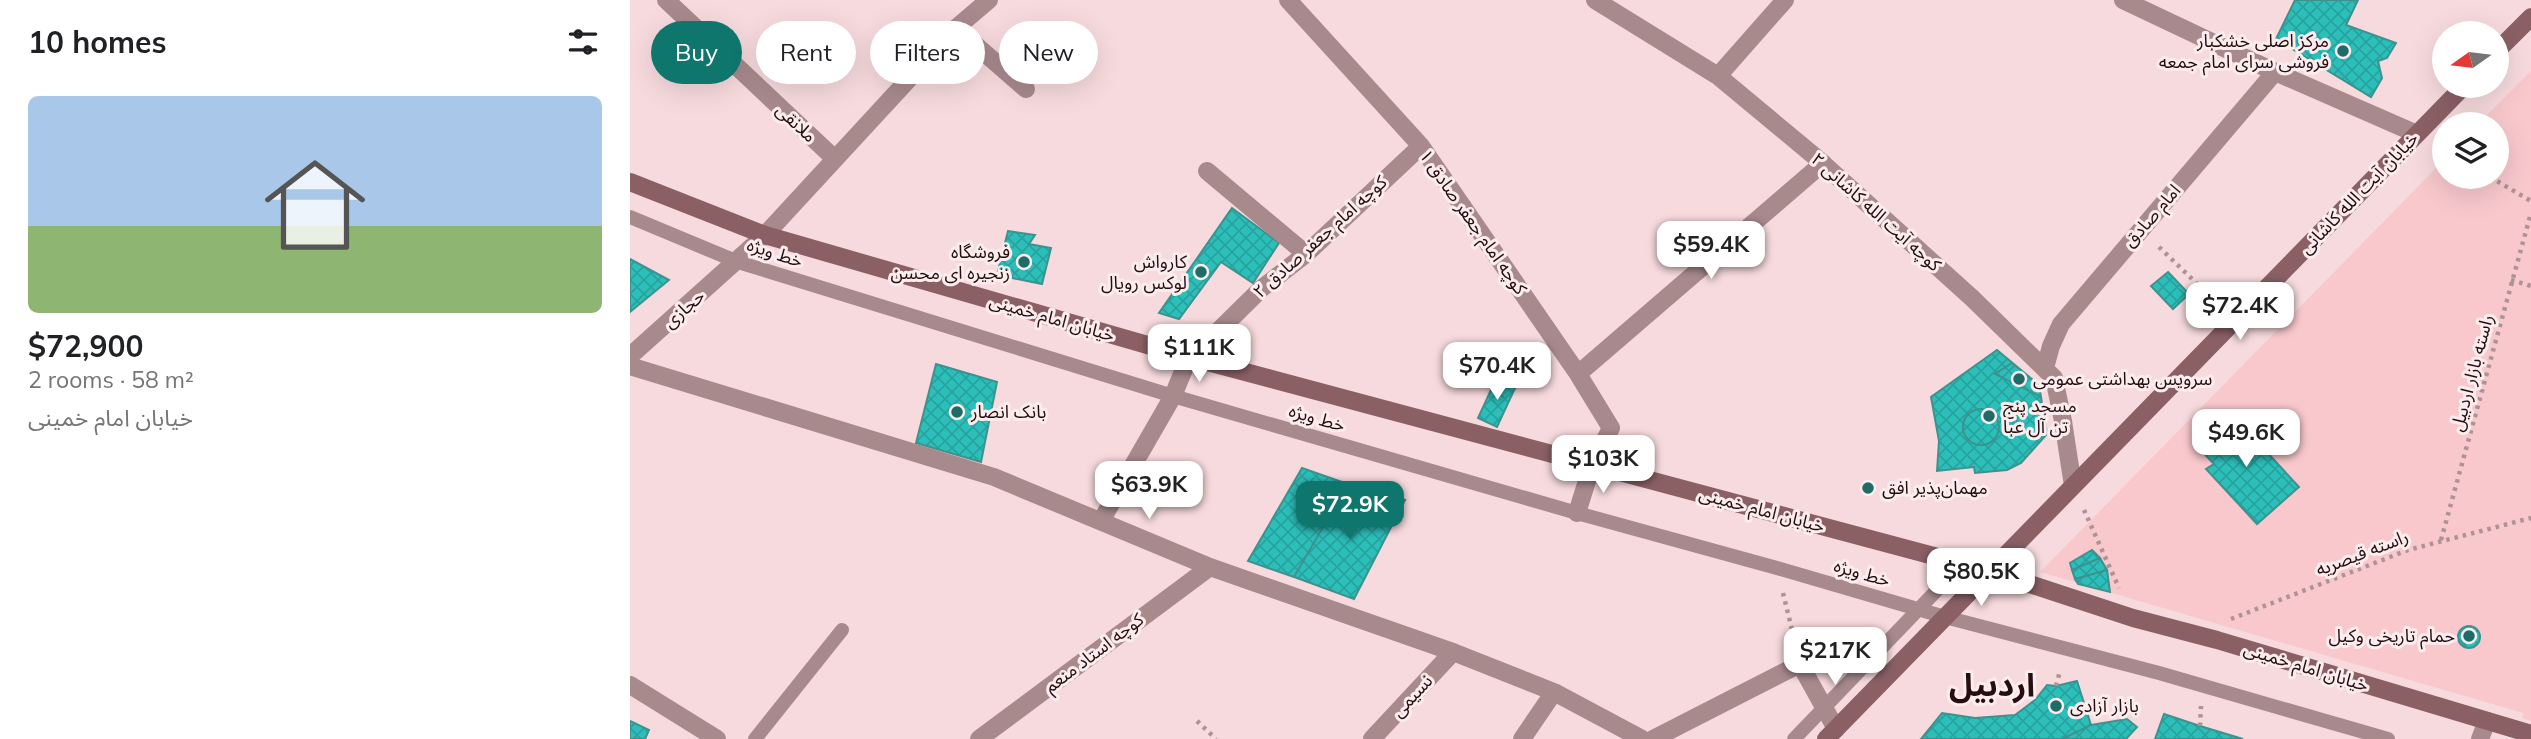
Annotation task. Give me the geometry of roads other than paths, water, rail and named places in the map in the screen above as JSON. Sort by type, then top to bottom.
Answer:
[{"type":"main road","points":[[2510,38],[2531,17]]},
{"type":"main road","name":"خیابان آیت الله کاشانی","points":[[1831,734],[2452,98]]},
{"type":"main road","name":"خیابان امام خمینی","points":[[630,181],[765,235],[1189,358],[1990,571],[2133,618],[2217,640],[2531,734]]},
{"type":"street","name":"ملانقی","points":[[666,0],[835,159]]},
{"type":"street","name":"حجازی","points":[[963,21],[989,0]]},
{"type":"street","name":"کوچه امام جعفر صادق ۱","points":[[1288,0],[1421,146],[1578,374],[1611,428],[1592,465]]},
{"type":"street","name":"کوچه آیت الله کاشانی ۲","points":[[1595,0],[1718,76],[1821,161],[2045,368],[2054,378],[2073,486]]},
{"type":"street","points":[[1718,76],[1785,0]]},
{"type":"street","points":[[2123,0],[2275,72],[2417,134]]},
{"type":"street","points":[[985,53],[1026,89]]},
{"type":"street","name":"امام صادق","points":[[2045,368],[2060,324],[2275,72]]},
{"type":"street","name":"حجازی","points":[[630,356],[738,262],[904,84]]},
{"type":"street","name":"کوچه امام جعفر صادق ۲","points":[[1189,358],[1262,288],[1306,254],[1421,146]]},
{"type":"street","points":[[1578,374],[1821,161]]},
{"type":"street","points":[[1207,171],[1306,254]]},
{"type":"street","points":[[1101,522],[1173,396],[1189,358]]},
{"type":"street","points":[[630,366],[994,477],[1210,567],[1453,652],[1554,692],[1642,739]]},
{"type":"street","points":[[1577,513],[1592,465]]},
{"type":"street","name":"کوچه استاد منعم","points":[[979,739],[1210,567]]},
{"type":"street","name":"نسیمی","points":[[1372,739],[1453,652]]},
{"type":"street","points":[[1653,739],[1800,664],[1824,708],[1831,734]]},
{"type":"street","points":[[630,685],[689,731],[717,739]]},
{"type":"street","points":[[1522,739],[1554,692]]},
{"type":"street","points":[[2480,739],[2487,721]]},
{"type":"lane","name":"خط ویژه","points":[[630,217],[738,262],[1173,396],[1919,610],[2159,673],[2388,739]]},
{"type":"lane","points":[[1794,739],[1962,564]]},
{"type":"lane","points":[[755,739],[842,630]]},
{"type":"place","name":"مرکز اصلی خشکبار فروشی سرای امام جمعه","points":[[2343,51]]},
{"type":"place","name":"فروشگاه زنجیره ای محسن","points":[[1024,262]]},
{"type":"place","name":"کارواش لوکس رویال","points":[[1201,272]]},
{"type":"place","name":"سرویس بهداشتی عمومی","points":[[2019,379]]},
{"type":"place","name":"بانک انصار","points":[[957,412]]},
{"type":"place","name":"مسجد پنج تن آل عبا","points":[[1989,416]]},
{"type":"place","name":"مهمان‌پذیر افق","points":[[1868,488]]},
{"type":"place","name":"حمام تاریخی وکیل","points":[[2469,636]]},
{"type":"place","name":"بازار آزادی","points":[[2056,706]]},
{"type":"district","name":"اردبیل","points":[[1992,685]]}]
